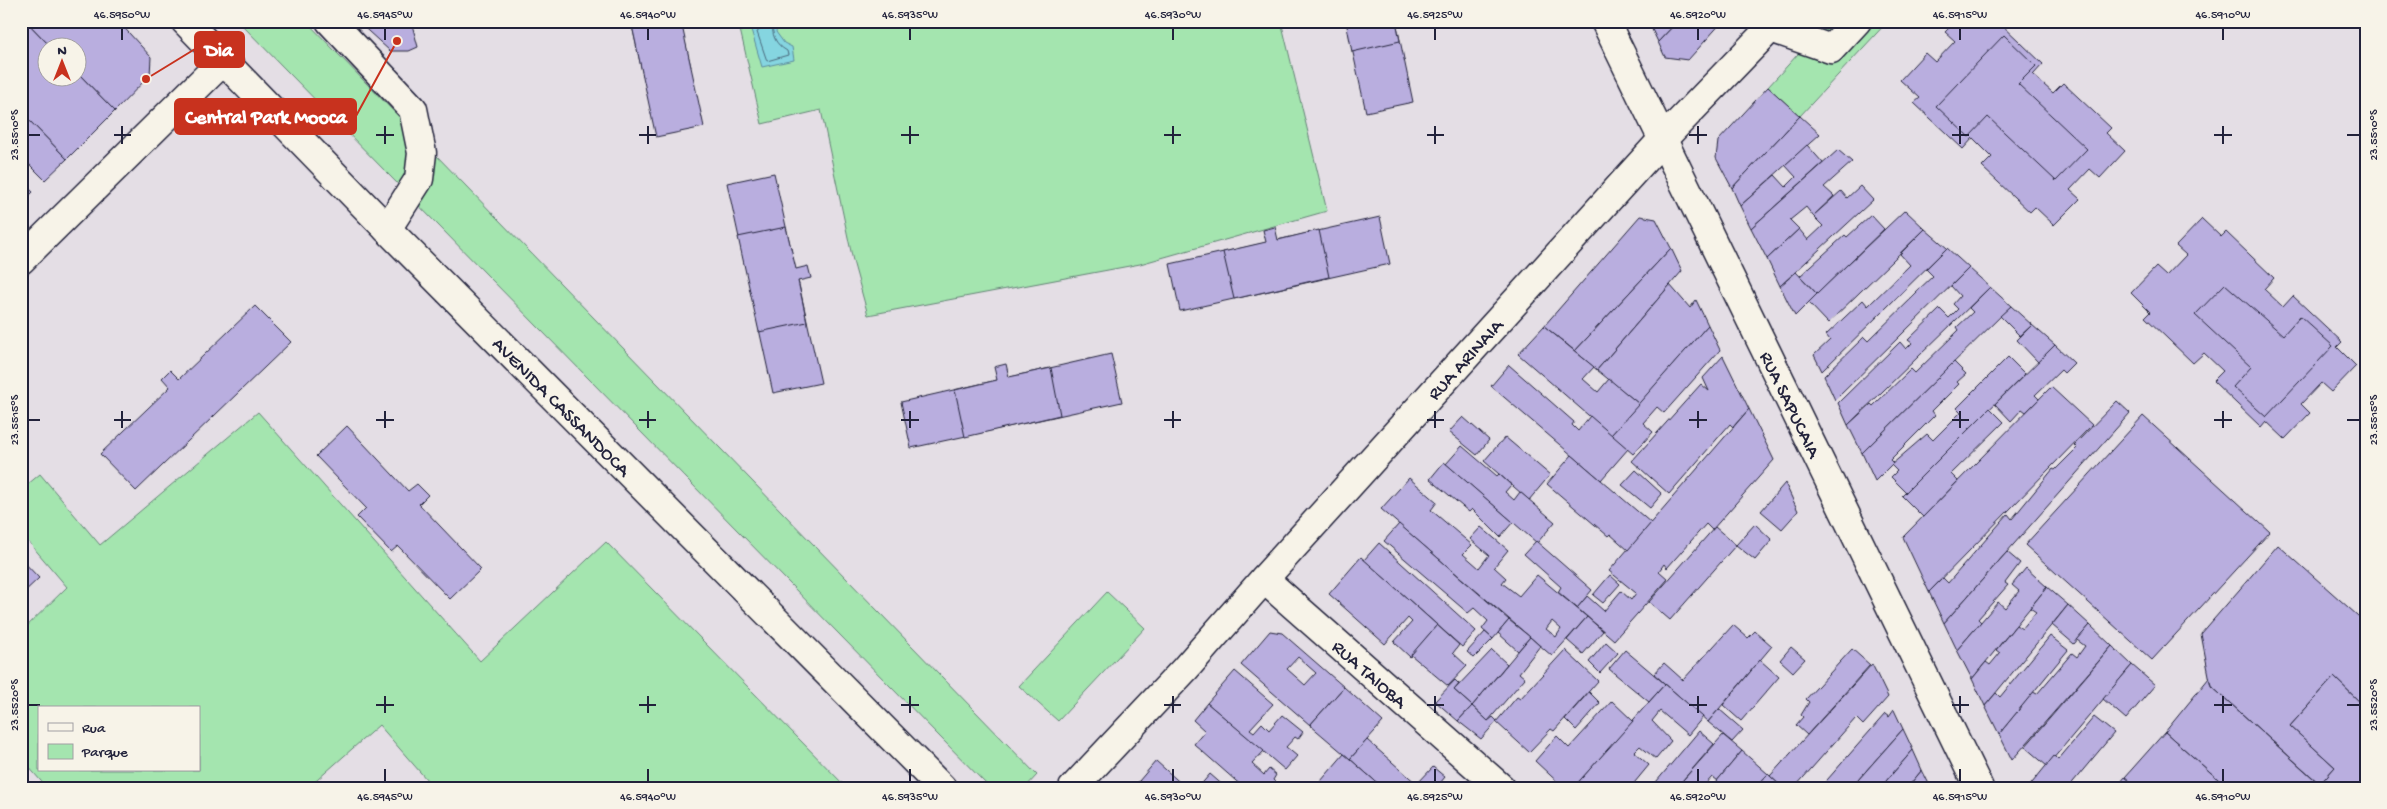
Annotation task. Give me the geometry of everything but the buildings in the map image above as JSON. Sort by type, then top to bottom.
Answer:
[{"type":"street","name":"AVENIDA CASSANDOCA","points":[[185,21],[387,230],[942,788]]},
{"type":"street","points":[[330,21],[413,109],[422,153],[419,179],[387,230]]},
{"type":"street","name":"RUA SAPUCAIA","points":[[1605,21],[1664,138],[1979,788]]},
{"type":"street","points":[[1774,25],[1831,50],[1858,21]]},
{"type":"street","name":"RUA ARINAIA","points":[[1073,788],[1185,669],[1264,579],[1664,138],[1774,25]]},
{"type":"street","points":[[21,260],[223,61]]},
{"type":"street","name":"RUA TAIOBA","points":[[1264,579],[1501,788]]},
{"type":"green space","points":[[238,21],[306,21],[1037,775],[1025,788],[990,788]]},
{"type":"green space","points":[[738,21],[1281,21],[1327,211],[1140,264],[868,315],[853,261],[821,110],[762,124]]},
{"type":"green space","points":[[1828,21],[1888,21],[1800,116],[1768,87]]},
{"type":"green space","points":[[258,412],[480,661],[606,542],[847,788],[434,788],[379,725],[308,788],[47,788],[21,758],[21,632],[67,587],[21,533],[21,490],[40,474],[100,545]]},
{"type":"green space","points":[[1107,592],[1145,628],[1058,721],[1019,686]]},
{"type":"water","points":[[759,21],[778,21],[776,32],[784,43],[792,47],[794,60],[762,67],[750,26],[760,24]]},
{"type":"place","name":"Central Park Mooca","points":[[397,41]]},
{"type":"place","name":"Dia","points":[[146,79]]}]
